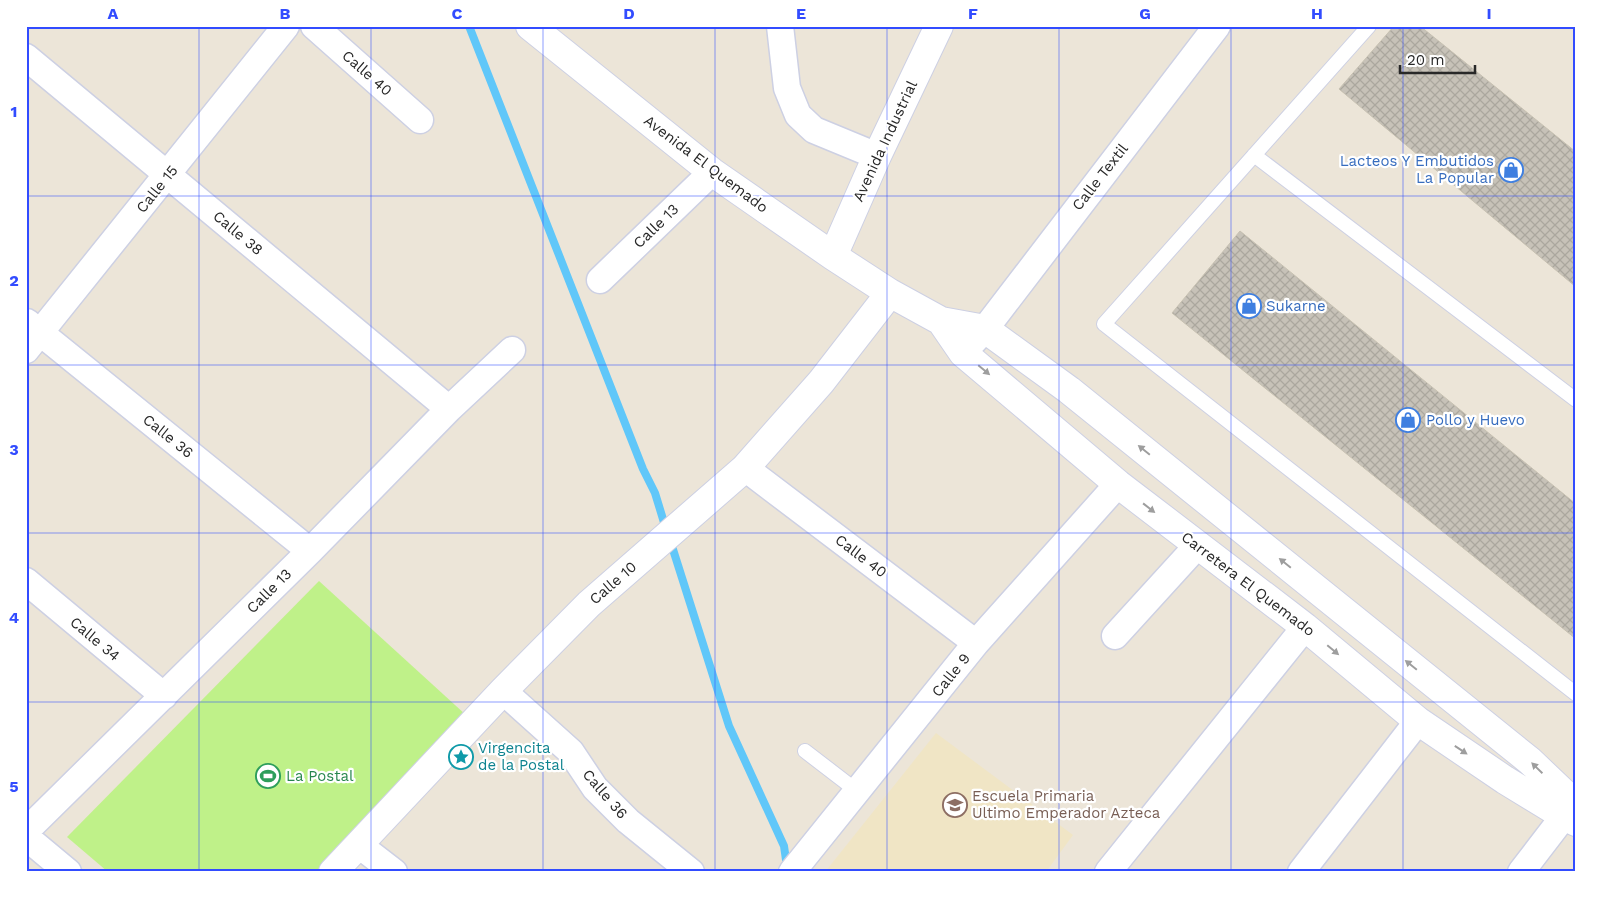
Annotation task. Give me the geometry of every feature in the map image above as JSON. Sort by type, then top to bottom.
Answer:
[{"type":"main road","name":"Avenida El Quemado","points":[[530,26],[712,172],[833,256],[890,292]]},
{"type":"main road","name":"Avenida Industrial","points":[[833,256],[877,156],[939,26]]},
{"type":"main road","name":"Carretera El Quemado","points":[[890,292],[941,321],[985,329],[1069,390],[1522,754],[1573,808]]},
{"type":"main road","name":"Calle 10","points":[[333,872],[503,691],[589,604],[694,515],[745,468],[821,382],[890,292]]},
{"type":"main road","name":"Carretera El Quemado","points":[[941,321],[963,353],[1118,484],[1305,627],[1418,721],[1505,780],[1573,808]]},
{"type":"street","name":"Calle 15","points":[[31,335],[168,174],[286,26]]},
{"type":"street","name":"Calle 40","points":[[314,26],[420,120]]},
{"type":"street","points":[[780,26],[787,88],[798,115],[814,130],[877,156]]},
{"type":"street","name":"Calle Textil","points":[[963,353],[985,329],[1217,26]]},
{"type":"street","name":"Calle 38","points":[[26,57],[449,409]]},
{"type":"street","name":"Calle 13","points":[[600,280],[712,172]]},
{"type":"street","name":"Calle 36","points":[[31,335],[310,551]]},
{"type":"street","name":"Calle 13","points":[[26,831],[310,551],[449,409],[512,350]]},
{"type":"street","name":"Calle 40","points":[[745,468],[976,643]]},
{"type":"street","name":"Calle 9","points":[[794,869],[976,643],[1118,484]]},
{"type":"street","points":[[1115,636],[1197,546]]},
{"type":"street","name":"Calle 34","points":[[26,581],[164,696]]},
{"type":"street","points":[[1108,872],[1305,627]]},
{"type":"street","name":"Calle 36","points":[[503,691],[570,752],[595,788],[628,821],[691,872]]},
{"type":"street","points":[[1301,872],[1418,721]]},
{"type":"street","points":[[1520,872],[1573,808]]},
{"type":"street","points":[[26,838],[68,872]]},
{"type":"street","points":[[359,845],[394,872]]},
{"type":"lane","points":[[1369,26],[1104,324],[1576,694]]},
{"type":"lane","points":[[1254,155],[1576,400]]},
{"type":"lane","points":[[805,751],[857,791]]},
{"type":"shaded area","name":"Escuela Primaria Ultimo Emperador Azteca","points":[[936,733],[1073,835],[1046,872],[825,872]]},
{"type":"green space","name":"La Postal","points":[[319,581],[466,715],[320,872],[108,872],[67,837]]},
{"type":"building","points":[[1394,26],[1420,26],[1576,152],[1576,287],[1339,89]]},
{"type":"building","points":[[1240,231],[1576,504],[1576,639],[1172,313]]},
{"type":"waterway","points":[[469,26],[643,469],[655,493],[666,529]]},
{"type":"waterway","points":[[670,540],[729,726],[784,846],[787,867]]},
{"type":"place","name":"Lacteos Y Embutidos La Popular","points":[[1511,170]]},
{"type":"place","name":"Sukarne","points":[[1249,306]]},
{"type":"place","name":"Pollo y Huevo","points":[[1408,420]]},
{"type":"place","name":"Virgencita de la Postal","points":[[461,757]]},
{"type":"place","name":"La Postal","points":[[268,776]]},
{"type":"place","name":"Escuela Primaria Ultimo Emperador Azteca","points":[[955,805]]}]
